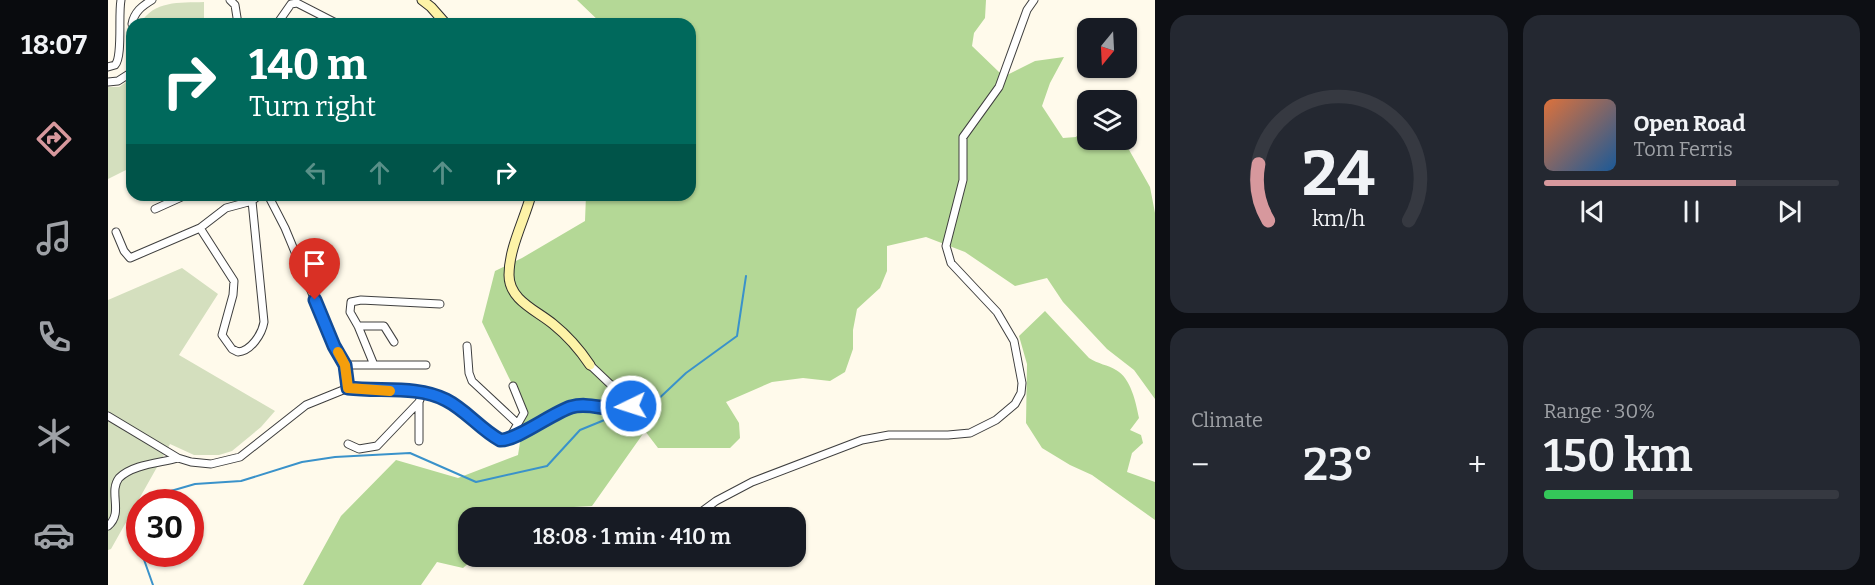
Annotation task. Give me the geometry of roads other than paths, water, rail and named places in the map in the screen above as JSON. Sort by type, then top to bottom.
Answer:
[{"type":"street","points":[[108,67],[115,65],[120,58],[121,0]]},
{"type":"street","points":[[134,18],[135,13],[144,4],[152,0]]},
{"type":"street","points":[[230,0],[235,5],[237,18]]},
{"type":"street","points":[[422,0],[441,18]]},
{"type":"street","points":[[709,507],[752,482],[862,440],[889,435],[970,433],[996,420],[1014,404],[1022,383],[1014,341],[998,312],[951,263],[946,246],[963,180],[963,137],[999,87],[1027,10],[1034,0]]},
{"type":"street","points":[[281,18],[294,3],[301,4],[324,18]]},
{"type":"street","points":[[108,82],[118,81],[126,76]]},
{"type":"street","points":[[155,209],[173,201]]},
{"type":"street","points":[[116,232],[124,251],[130,258],[200,228],[226,208],[252,201],[264,322],[258,336],[243,352],[235,351],[222,335],[233,295],[234,281],[200,228]]},
{"type":"street","points":[[271,201],[285,228],[334,346],[345,365],[348,388]]},
{"type":"street","points":[[108,416],[178,458],[211,464],[240,457],[306,405],[348,388],[423,392],[449,401],[500,440],[508,439],[573,406],[621,410],[635,402],[631,395],[610,384],[590,365],[569,338],[519,299],[510,284],[512,257],[529,201]]},
{"type":"street","points":[[374,365],[349,309],[351,302],[356,300],[440,304]]},
{"type":"street","points":[[358,326],[384,326],[394,342]]},
{"type":"street","points":[[467,346],[469,373],[472,381],[517,423]]},
{"type":"street","points":[[345,365],[426,365]]},
{"type":"street","points":[[508,439],[524,413],[513,386]]},
{"type":"street","points":[[348,444],[359,449],[377,447],[419,402],[423,392]]},
{"type":"street","points":[[419,402],[419,441]]},
{"type":"street","points":[[108,526],[115,516],[113,493],[118,478],[139,468],[178,458]]},
{"type":"waterway","points":[[178,489],[195,484],[241,481],[302,462],[335,457],[410,453],[476,482],[547,466],[580,430],[624,412],[652,405],[686,373],[737,336],[746,276]]},
{"type":"waterway","points":[[147,567],[153,585]]}]
